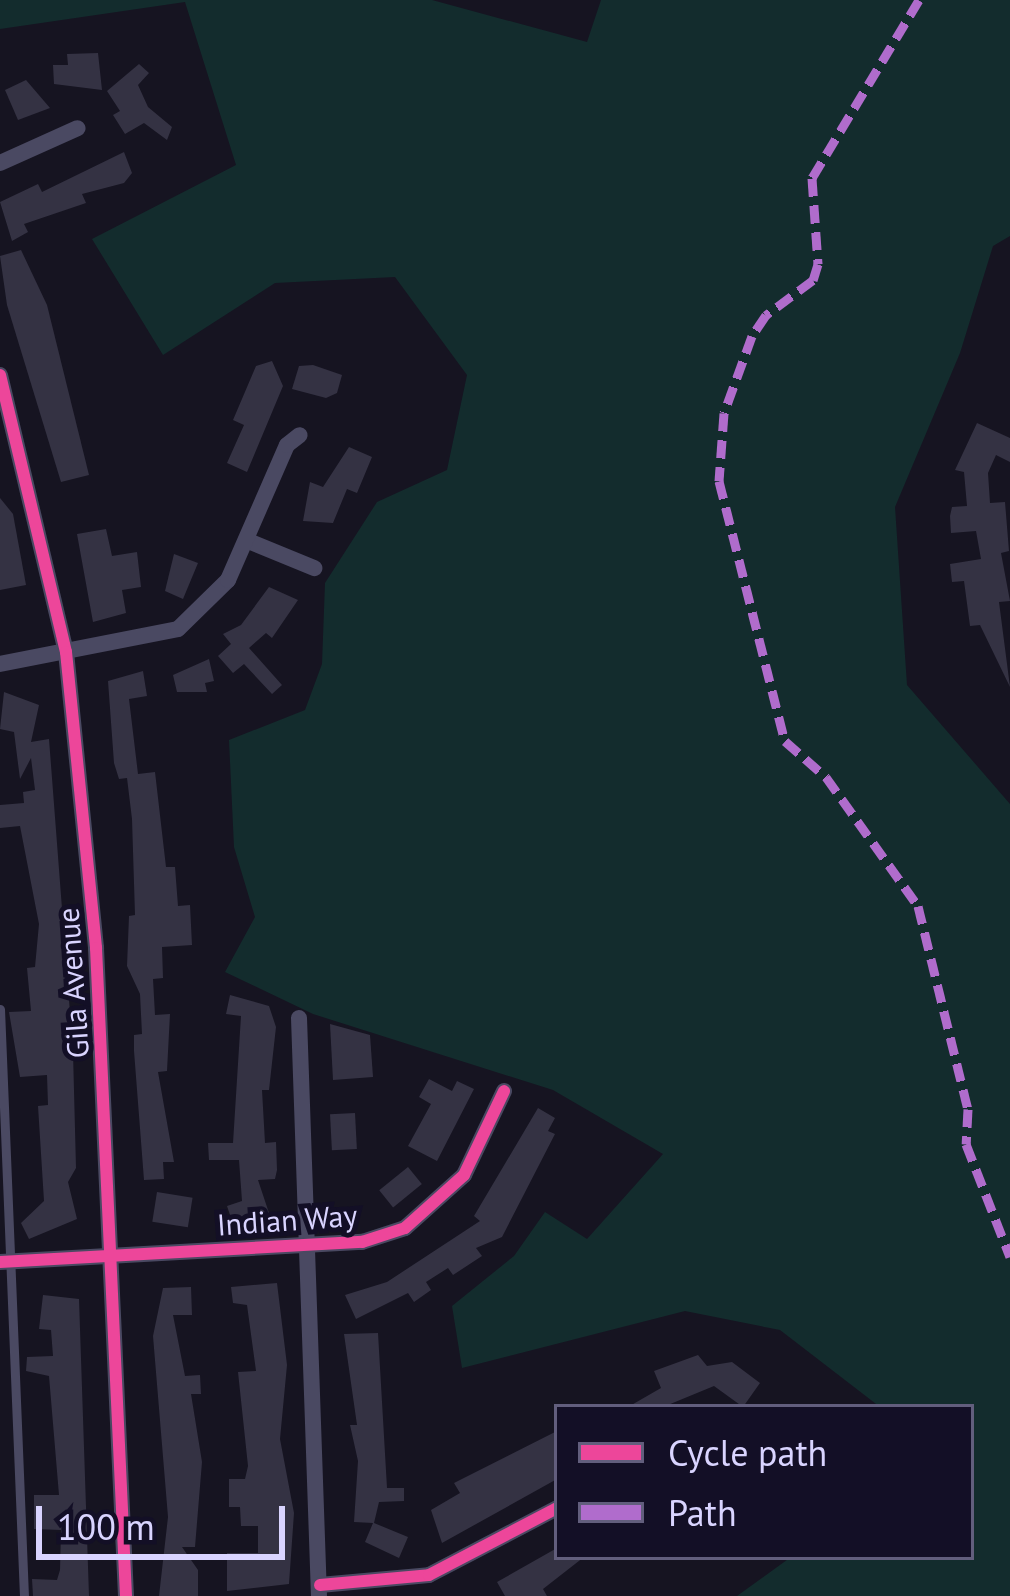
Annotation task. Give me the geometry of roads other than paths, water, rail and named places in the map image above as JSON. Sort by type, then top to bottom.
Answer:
[{"type":"street","points":[[0,164],[78,128]]},
{"type":"street","name":"Gila Avenue","points":[[0,375],[66,652],[96,948],[114,1256],[126,1596]]},
{"type":"street","points":[[0,664],[178,629],[213,602],[246,540],[286,446],[300,435]]},
{"type":"street","points":[[246,540],[314,568]]},
{"type":"street","points":[[298,1018],[319,1591],[429,1575],[554,1510]]},
{"type":"street","name":"Indian Way","points":[[6,1262],[362,1241],[430,1210],[464,1175],[504,1091]]},
{"type":"lane","points":[[0,1009],[6,1262],[24,1596]]}]
